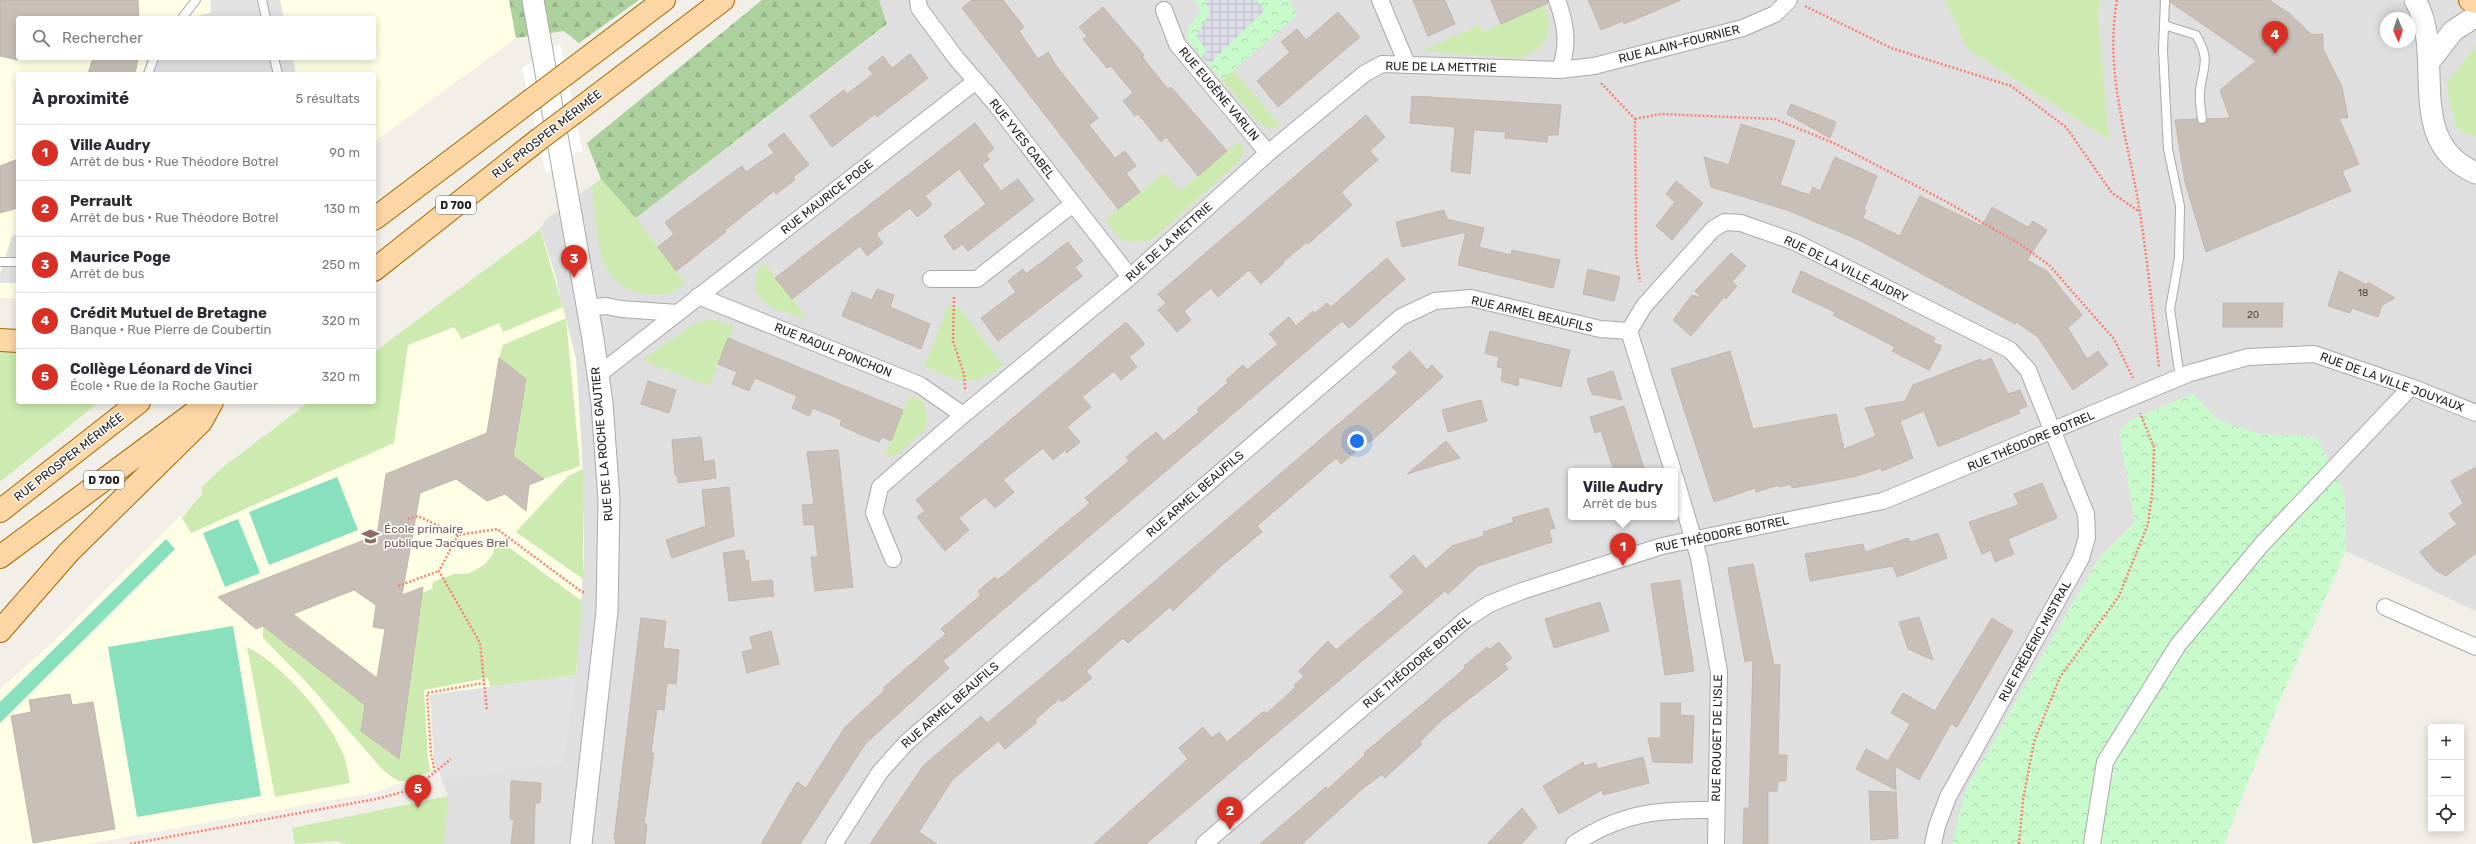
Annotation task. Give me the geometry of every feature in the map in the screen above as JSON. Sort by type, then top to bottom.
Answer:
[{"type":"main road","points":[[376,218],[664,0]]},
{"type":"main road","name":"RUE PROSPER MÉRIMÉE","points":[[376,268],[538,140],[723,0]]},
{"type":"main road","points":[[2470,0],[2476,2]]},
{"type":"main road","points":[[0,340],[16,340]]},
{"type":"main road","name":"RUE PROSPER MÉRIMÉE","points":[[0,511],[135,404]]},
{"type":"main road","name":"D 700","points":[[0,557],[205,404]]},
{"type":"main road","points":[[0,631],[69,552],[201,422],[211,404]]},
{"type":"street","name":"RUE DE LA ROCHE GAUTIER","points":[[533,0],[598,375],[609,500],[608,594],[581,844]]},
{"type":"street","name":"RUE YVES CABEL","points":[[918,0],[919,8],[1130,277]]},
{"type":"street","points":[[1380,0],[1407,64]]},
{"type":"street","points":[[1556,0],[1562,15],[1566,35],[1566,53],[1560,70]]},
{"type":"street","points":[[2415,0],[2423,13],[2430,62],[2429,105],[2440,142],[2464,167],[2476,172]]},
{"type":"street","name":"RUE ALAIN-FOURNIER","points":[[1560,70],[1594,66],[1744,28],[1775,14],[1795,2]]},
{"type":"street","name":"RUE EUGÈNE VARLIN","points":[[1164,10],[1177,44],[1268,154]]},
{"type":"street","points":[[2430,62],[2453,31],[2476,16]]},
{"type":"street","name":"RUE DE LA METTRIE","points":[[893,559],[874,513],[880,487],[963,415],[1130,277],[1268,154],[1364,74],[1382,64],[1560,70]]},
{"type":"street","name":"RUE MAURICE POGE","points":[[598,375],[976,81]]},
{"type":"street","points":[[931,279],[977,279],[1073,204]]},
{"type":"street","name":"RUE DE LA VILLE AUDRY","points":[[1629,331],[1644,306],[1713,228],[1725,222],[1741,222],[1795,242],[2010,350],[2028,370],[2054,431]]},
{"type":"street","name":"RUE RAOUL PONCHON","points":[[698,296],[920,385],[963,415]]},
{"type":"street","name":"RUE ARMEL BEAUFILS","points":[[834,844],[880,772],[907,742],[1402,317],[1435,301],[1471,298],[1600,329],[1629,331]]},
{"type":"street","points":[[587,308],[606,306],[621,309],[678,313]]},
{"type":"street","points":[[1629,331],[1672,468]]},
{"type":"street","name":"RUE DE LA VILLE JOUYAUX","points":[[2185,376],[2248,357],[2314,354],[2411,387],[2476,413]]},
{"type":"street","name":"RUE THÉODORE BOTREL","points":[[1204,844],[1465,620],[1489,604],[1522,591],[1662,546],[1883,501],[2185,376]]},
{"type":"street","points":[[2092,844],[2105,762],[2178,645],[2262,544],[2411,387]]},
{"type":"street","name":"RUE FRÉDÉRIC MISTRAL","points":[[1933,844],[1937,826],[1948,797],[2081,558],[2087,537],[2086,514],[2054,431]]},
{"type":"street","name":"RUE ROUGET DE L'ISLE","points":[[1678,487],[1693,539],[1719,672],[1716,844]]},
{"type":"street","points":[[2385,607],[2476,647]]},
{"type":"street","points":[[1574,844],[1589,834],[1629,817],[1667,810],[1716,810]]},
{"type":"lane","points":[[184,16],[196,0]]},
{"type":"lane","points":[[262,0],[266,16]]},
{"type":"lane","points":[[2165,0],[2162,50],[2168,149],[2180,206],[2179,258],[2170,309],[2185,376]]},
{"type":"lane","points":[[2164,25],[2196,35],[2203,48],[2206,61],[2199,93],[2202,119]]},
{"type":"lane","points":[[149,72],[153,60]]},
{"type":"lane","points":[[274,60],[278,72]]},
{"type":"lane","points":[[0,262],[16,262]]},
{"type":"path","points":[[2117,0],[2114,78],[2124,141],[2140,212],[2161,385]]},
{"type":"path","points":[[1795,2],[1891,48],[2011,86],[2066,127],[2112,193],[2140,212]]},
{"type":"path","points":[[1594,66],[1598,79],[1635,119],[1636,255],[1644,306]]},
{"type":"path","points":[[1635,119],[1661,114],[1775,119],[1836,144],[1947,202],[2020,244],[2049,265],[2114,339],[2135,383],[2133,398],[2154,447],[2153,487],[2148,524],[2119,596],[2060,677],[2037,735],[2023,800],[2019,844]]},
{"type":"path","points":[[954,279],[953,342],[965,381],[963,415]]},
{"type":"path","points":[[408,519],[418,516],[458,535],[497,529],[582,592],[608,594]]},
{"type":"path","points":[[398,586],[439,571],[458,535]]},
{"type":"path","points":[[439,571],[480,643],[487,711]]},
{"type":"path","points":[[435,772],[431,754],[427,693],[484,683]]},
{"type":"path","points":[[130,844],[376,799],[414,789],[452,759]]},
{"type":"shaded area","points":[[0,0],[509,0],[516,38],[376,141],[376,72],[16,72],[16,298],[0,298]]},
{"type":"shaded area","points":[[210,0],[280,0],[284,16],[197,16],[211,13]]},
{"type":"shaded area","points":[[879,0],[1945,0],[1967,49],[2109,140],[2098,14],[2101,0],[2469,0],[2476,2],[2476,45],[2446,85],[2456,128],[2476,138],[2476,611],[2346,551],[2344,491],[2316,437],[2259,434],[2216,419],[2193,394],[2129,421],[2119,432],[2135,522],[2099,558],[2023,689],[1965,792],[1952,844],[444,844],[448,796],[434,760],[490,687],[576,675],[584,555],[582,455],[554,271],[540,229],[546,219],[601,179],[636,218],[887,25]]},
{"type":"shaded area","points":[[1205,0],[1256,0],[1265,10],[1209,64],[1202,57],[1207,51],[1196,36],[1210,13]]},
{"type":"shaded area","points":[[146,60],[293,60],[296,72],[144,72]]},
{"type":"shaded area","name":"École primaire publique Jacques Brel","points":[[540,229],[554,271],[576,359],[582,455],[584,555],[576,675],[430,695],[434,760],[431,771],[377,792],[87,844],[0,844],[0,689],[50,645],[179,517],[182,517],[202,494],[202,487],[223,467],[306,404],[376,404],[376,351]]},
{"type":"shaded area","points":[[16,233],[16,283],[0,283],[0,275],[12,236]]},
{"type":"shaded area","points":[[576,675],[564,764],[442,779],[434,760],[430,695]]},
{"type":"green space","points":[[509,0],[639,0],[579,43],[564,31],[516,38]]},
{"type":"green space","points":[[762,0],[879,0],[887,24],[636,218],[601,179],[587,143]]},
{"type":"green space","points":[[1196,0],[1289,0],[1297,15],[1222,80],[1188,41],[1187,30],[1201,10]]},
{"type":"green space","points":[[1289,0],[1297,15],[1233,70],[1281,126],[1269,129],[1257,121],[1209,64]]},
{"type":"green space","points":[[1945,0],[2101,0],[2098,14],[2109,140],[1967,49]]},
{"type":"green space","points":[[1544,4],[1550,22],[1545,42],[1538,49],[1520,58],[1422,51],[1479,25],[1482,32]]},
{"type":"green space","points":[[2476,45],[2476,138],[2456,128],[2446,85]]},
{"type":"green space","points":[[1239,141],[1243,146],[1242,159],[1152,239],[1142,242],[1121,240],[1105,220],[1164,173],[1180,191]]},
{"type":"green space","points":[[601,179],[636,218],[685,283],[677,289],[672,292],[662,294],[651,295],[641,293],[631,290],[621,284],[607,269],[603,260],[599,242],[592,186]]},
{"type":"green space","points":[[540,229],[563,307],[503,332],[499,323],[462,339],[454,327],[408,345],[394,443],[191,533],[182,518],[202,494],[202,487],[223,467],[306,404],[376,404],[376,351]]},
{"type":"green space","points":[[764,263],[806,317],[803,318],[776,309],[768,305],[759,296],[756,291],[755,279]]},
{"type":"green space","points":[[948,306],[959,307],[1003,365],[981,378],[964,381],[924,367]]},
{"type":"green space","points":[[566,318],[580,466],[544,479],[513,456],[526,379],[499,358],[503,345]]},
{"type":"green space","points":[[711,319],[734,326],[709,386],[642,360],[692,325]]},
{"type":"green space","points":[[0,348],[16,350],[16,404],[97,404],[0,482]]},
{"type":"green space","points":[[2193,394],[2216,419],[2259,434],[2316,437],[2344,491],[2346,551],[2281,697],[2224,844],[1952,844],[1965,792],[2023,689],[2099,558],[2135,522],[2119,432],[2129,421]]},
{"type":"green space","points":[[910,396],[923,402],[927,414],[926,428],[897,455],[884,457]]},
{"type":"green space","points":[[583,469],[583,579],[516,532],[568,476]]},
{"type":"green space","points":[[337,477],[358,530],[269,565],[249,512]]},
{"type":"green space","points":[[238,519],[260,573],[225,587],[203,533]]},
{"type":"green space","points":[[496,538],[582,601],[576,675],[490,687],[488,678],[424,690],[428,759],[431,771],[408,781],[399,781],[382,769],[308,684],[263,638],[263,626],[365,705],[361,731],[398,759],[422,593],[432,589],[433,582],[454,574],[468,574],[484,565],[493,554]]},
{"type":"green space","points":[[166,539],[175,549],[0,723],[0,702]]},
{"type":"green space","points":[[233,626],[261,796],[137,817],[108,647]]},
{"type":"green space","points":[[247,647],[261,655],[290,679],[328,725],[344,756],[350,783],[275,797]]},
{"type":"green space","points":[[448,796],[444,844],[346,844],[335,841],[295,844],[292,828]]},
{"type":"pier","points":[[560,44],[583,153],[577,151],[546,174],[522,68]]},
{"type":"building","points":[[0,0],[138,0],[139,16],[16,16],[16,60],[0,56]]},
{"type":"building","points":[[972,0],[1003,0],[1024,27],[1019,31],[1038,59],[1048,52],[1057,67],[1098,118],[1089,125],[1115,158],[1125,151],[1136,166],[1126,173],[1140,192],[1118,209],[962,8]]},
{"type":"building","points":[[1413,0],[1445,0],[1455,24],[1428,36]]},
{"type":"building","points":[[1491,0],[1548,0],[1548,3],[1501,24]]},
{"type":"building","points":[[1588,0],[1681,0],[1624,24],[1623,21],[1601,30]]},
{"type":"building","points":[[2170,0],[2269,0],[2289,13],[2312,35],[2323,34],[2323,49],[2342,87],[2348,118],[2339,118],[2359,164],[2342,171],[2351,191],[2206,252],[2185,182],[2175,120],[2197,119],[2202,124],[2207,119],[2230,118],[2220,90],[2256,61],[2170,2]]},
{"type":"building","points":[[1103,7],[1144,55],[1142,57],[1168,89],[1171,87],[1227,151],[1198,176],[1166,137],[1161,142],[1138,114],[1135,116],[1123,101],[1133,93],[1111,66],[1107,68],[1083,39],[1087,36],[1079,27]]},
{"type":"building","points":[[1338,12],[1360,37],[1278,107],[1257,81],[1290,52],[1281,42],[1297,29],[1306,40]]},
{"type":"building","points":[[910,54],[928,78],[877,117],[875,114],[832,147],[810,116],[844,90],[847,94],[873,74],[868,68],[883,56],[892,68]]},
{"type":"building","points":[[92,60],[138,60],[135,72],[89,72]]},
{"type":"building","points":[[1412,96],[1561,105],[1558,135],[1548,135],[1547,142],[1505,138],[1506,132],[1474,130],[1470,174],[1451,171],[1455,127],[1410,123]]},
{"type":"building","points":[[1791,104],[1836,122],[1830,138],[1787,114]]},
{"type":"building","points":[[1366,115],[1385,137],[1370,151],[1378,160],[1341,192],[1352,205],[1308,244],[1307,242],[1283,262],[1284,263],[1261,284],[1249,270],[1218,297],[1211,288],[1184,311],[1191,320],[1177,332],[1158,310],[1166,303],[1158,294]]},
{"type":"building","points":[[975,123],[994,148],[986,155],[990,159],[982,165],[1001,191],[1018,179],[1034,200],[968,251],[962,244],[954,250],[944,236],[986,204],[959,169],[925,196],[932,205],[925,211],[917,217],[910,208],[876,234],[883,243],[867,256],[860,246],[792,299],[775,278]]},
{"type":"building","points":[[1741,124],[1795,141],[1780,185],[1810,195],[1813,187],[1820,191],[1835,157],[1877,176],[1864,209],[1866,210],[1863,218],[1900,236],[1920,196],[1982,226],[1992,207],[2028,227],[2033,221],[2047,230],[2027,260],[2047,271],[2082,315],[2068,328],[2087,359],[2098,351],[2108,365],[2073,390],[2038,337],[2016,322],[2015,324],[1859,240],[1787,210],[1711,187],[1704,157],[1729,165]]},
{"type":"building","points":[[784,133],[809,165],[793,177],[795,180],[776,194],[774,191],[725,230],[726,232],[676,271],[658,247],[674,234],[665,222],[742,166],[746,172],[774,153],[768,145]]},
{"type":"building","points":[[16,160],[16,209],[0,213],[0,166]]},
{"type":"building","points":[[1676,181],[1703,203],[1672,240],[1656,226],[1675,202],[1666,194]]},
{"type":"building","points":[[1444,210],[1447,219],[1484,228],[1479,247],[1511,255],[1512,250],[1560,260],[1553,288],[1458,265],[1466,232],[1402,247],[1396,222]]},
{"type":"building","points":[[1068,242],[1083,261],[1075,267],[1082,276],[998,341],[981,318],[1016,292],[1008,281],[1023,269],[1026,274]]},
{"type":"building","points":[[1731,253],[1746,266],[1732,282],[1737,286],[1726,299],[1724,297],[1691,336],[1673,320],[1692,295],[1702,298],[1695,291]]},
{"type":"building","points":[[1387,258],[1405,279],[1349,328],[1342,321],[943,661],[949,668],[866,743],[800,844],[761,844],[797,782],[806,788],[845,727],[885,690],[883,688],[946,634],[941,629],[981,595],[978,591],[995,577],[998,580],[1090,503],[1085,498],[1129,461],[1126,457],[1156,432],[1164,441],[1199,412],[1197,409],[1228,383],[1226,380],[1243,365],[1247,370],[1278,344],[1269,334],[1289,317],[1296,326],[1313,311],[1315,313],[1327,303],[1331,307]]},
{"type":"building","points":[[1588,269],[1620,277],[1614,301],[1583,294]]},
{"type":"building","points":[[1801,271],[1866,302],[1935,338],[1933,342],[1942,346],[1929,370],[1892,351],[1895,347],[1833,315],[1835,312],[1792,292]]},
{"type":"building","points":[[2339,271],[2367,285],[2368,282],[2395,298],[2382,305],[2378,317],[2352,308],[2350,313],[2328,306]]},
{"type":"building","points":[[877,289],[894,295],[890,307],[930,324],[921,349],[842,316],[852,292],[872,300]]},
{"type":"building","points":[[2223,303],[2283,303],[2282,327],[2223,327]]},
{"type":"building","points":[[1126,322],[1145,344],[1129,357],[1137,367],[1121,380],[1114,371],[1082,397],[1091,407],[1067,427],[1080,442],[1067,453],[1065,450],[1053,460],[1043,448],[1003,480],[1014,492],[995,508],[985,497],[959,518],[969,530],[945,551],[917,517],[925,511],[916,500]]},
{"type":"building","points":[[1490,331],[1570,350],[1561,387],[1519,377],[1518,386],[1501,381],[1503,368],[1497,367],[1499,357],[1485,353]]},
{"type":"building","points":[[728,338],[903,410],[891,441],[882,437],[879,442],[859,434],[840,425],[842,420],[813,408],[809,416],[792,408],[797,396],[755,378],[749,391],[732,384],[737,372],[718,364]]},
{"type":"building","points":[[1410,351],[1427,370],[1432,365],[1443,377],[1369,443],[1368,441],[1341,464],[1336,458],[1257,526],[1262,532],[1221,566],[1173,611],[1170,607],[1128,643],[1123,638],[1086,671],[1092,678],[1062,702],[1059,699],[1035,720],[1037,722],[1005,749],[998,741],[952,780],[919,832],[937,844],[870,844],[923,766],[981,716],[987,723],[1059,663],[1398,373],[1392,367]]},
{"type":"building","points":[[1730,351],[1753,429],[1836,414],[1844,449],[1876,436],[1865,408],[1905,401],[1913,385],[1981,359],[1982,362],[1991,358],[2008,394],[2020,390],[2027,406],[2018,410],[2020,413],[1938,447],[1924,411],[1900,421],[1913,458],[1882,471],[1881,468],[1853,477],[1792,488],[1791,484],[1779,487],[1779,485],[1756,492],[1755,488],[1714,502],[1671,369]]},
{"type":"building","points":[[499,358],[526,379],[513,456],[544,479],[529,485],[526,511],[505,494],[487,501],[456,479],[420,493],[402,595],[423,587],[399,759],[361,731],[365,705],[263,626],[256,629],[218,597],[377,535],[386,474],[487,433]],"holes":[[[354,590],[376,605],[373,627],[385,629],[377,678],[293,614]]]},
{"type":"building","points":[[1613,371],[1622,400],[1592,394],[1587,379]]},
{"type":"building","points":[[648,381],[676,390],[669,413],[641,404]]},
{"type":"building","points":[[1481,400],[1487,421],[1448,432],[1442,410]]},
{"type":"building","points":[[1624,406],[1644,468],[1613,468],[1601,431],[1595,433],[1590,417]]},
{"type":"building","points":[[701,437],[704,462],[714,460],[716,478],[678,483],[677,475],[675,475],[672,440]]},
{"type":"building","points":[[1446,441],[1460,458],[1407,474]]},
{"type":"building","points":[[838,450],[853,587],[815,591],[811,557],[818,557],[814,524],[804,525],[802,505],[814,504],[807,452]]},
{"type":"building","points":[[2476,467],[2476,553],[2446,576],[2435,570],[2420,552],[2457,524],[2449,514],[2463,503],[2451,481]]},
{"type":"building","points":[[2042,483],[2057,518],[2008,539],[2014,554],[1995,562],[1991,550],[1982,554],[1969,522],[2019,505],[2014,494]]},
{"type":"building","points":[[729,487],[734,536],[672,558],[666,540],[706,526],[702,490]]},
{"type":"building","points":[[1548,508],[1555,528],[1549,530],[1552,542],[1478,566],[1448,594],[1445,591],[1146,844],[1094,844],[1188,759],[1179,748],[1203,727],[1212,738],[1219,732],[1227,742],[1264,711],[1266,714],[1296,687],[1294,685],[1304,677],[1299,671],[1328,641],[1336,650],[1404,592],[1390,576],[1414,555],[1426,569],[1452,546],[1484,536],[1483,532],[1514,522],[1512,518]]},
{"type":"building","points":[[1938,533],[1947,558],[1897,577],[1893,566],[1810,581],[1805,554],[1863,544],[1865,552],[1908,538],[1910,542]]},
{"type":"building","points":[[744,550],[745,560],[748,560],[751,582],[772,580],[774,596],[729,601],[723,553]]},
{"type":"building","points":[[1753,564],[1774,665],[1780,664],[1778,755],[1787,755],[1786,781],[1778,781],[1777,791],[1768,791],[1768,844],[1743,844],[1744,808],[1749,808],[1753,660],[1745,662],[1728,568]]},
{"type":"building","points":[[1680,580],[1694,671],[1665,675],[1651,584]]},
{"type":"building","points":[[1600,602],[1609,631],[1554,648],[1545,619]]},
{"type":"building","points":[[1919,617],[1933,660],[1908,649],[1899,622]]},
{"type":"building","points":[[641,618],[666,621],[663,648],[679,650],[676,684],[667,683],[664,710],[657,709],[651,753],[654,753],[644,824],[647,824],[645,844],[615,844],[616,839],[614,839]]},
{"type":"building","points":[[1992,618],[2013,631],[1957,727],[1951,724],[1919,780],[1895,766],[1896,790],[1856,769],[1866,749],[1888,761],[1910,724],[1891,713],[1903,693],[1935,711]]},
{"type":"building","points":[[771,631],[779,664],[747,673],[742,652],[753,649],[750,637]]},
{"type":"building","points":[[1499,642],[1512,658],[1504,664],[1508,669],[1442,720],[1420,742],[1422,744],[1385,778],[1382,774],[1360,791],[1302,844],[1260,844],[1326,787],[1328,789],[1365,755],[1364,753],[1465,668],[1464,666],[1487,647],[1490,649]]},
{"type":"building","points":[[70,694],[72,705],[93,702],[115,829],[33,843],[11,716],[31,712],[29,700]]},
{"type":"building","points":[[1661,703],[1681,703],[1680,715],[1694,716],[1692,763],[1653,762],[1648,738],[1661,738]]},
{"type":"building","points":[[1643,757],[1649,783],[1603,795],[1602,790],[1559,814],[1543,786],[1583,762],[1584,766],[1596,763],[1597,769]]},
{"type":"building","points":[[511,781],[541,783],[540,803],[535,803],[534,844],[511,844],[514,819],[510,819]]},
{"type":"building","points":[[1869,791],[1896,792],[1898,838],[1871,840]]},
{"type":"building","points":[[1522,808],[1537,827],[1521,844],[1487,844]]},
{"type":"place","name":"Crédit Mutuel de Bretagne","points":[[2275,54]]},
{"type":"place","name":"Maurice Poge","points":[[574,278]]},
{"type":"place","name":"École primaire publique Jacques Brel","points":[[371,536]]},
{"type":"place","name":"Ville Audry","points":[[1623,566]]},
{"type":"place","name":"Collège Léonard de Vinci","points":[[418,808]]},
{"type":"place","name":"Perrault","points":[[1230,830]]}]
